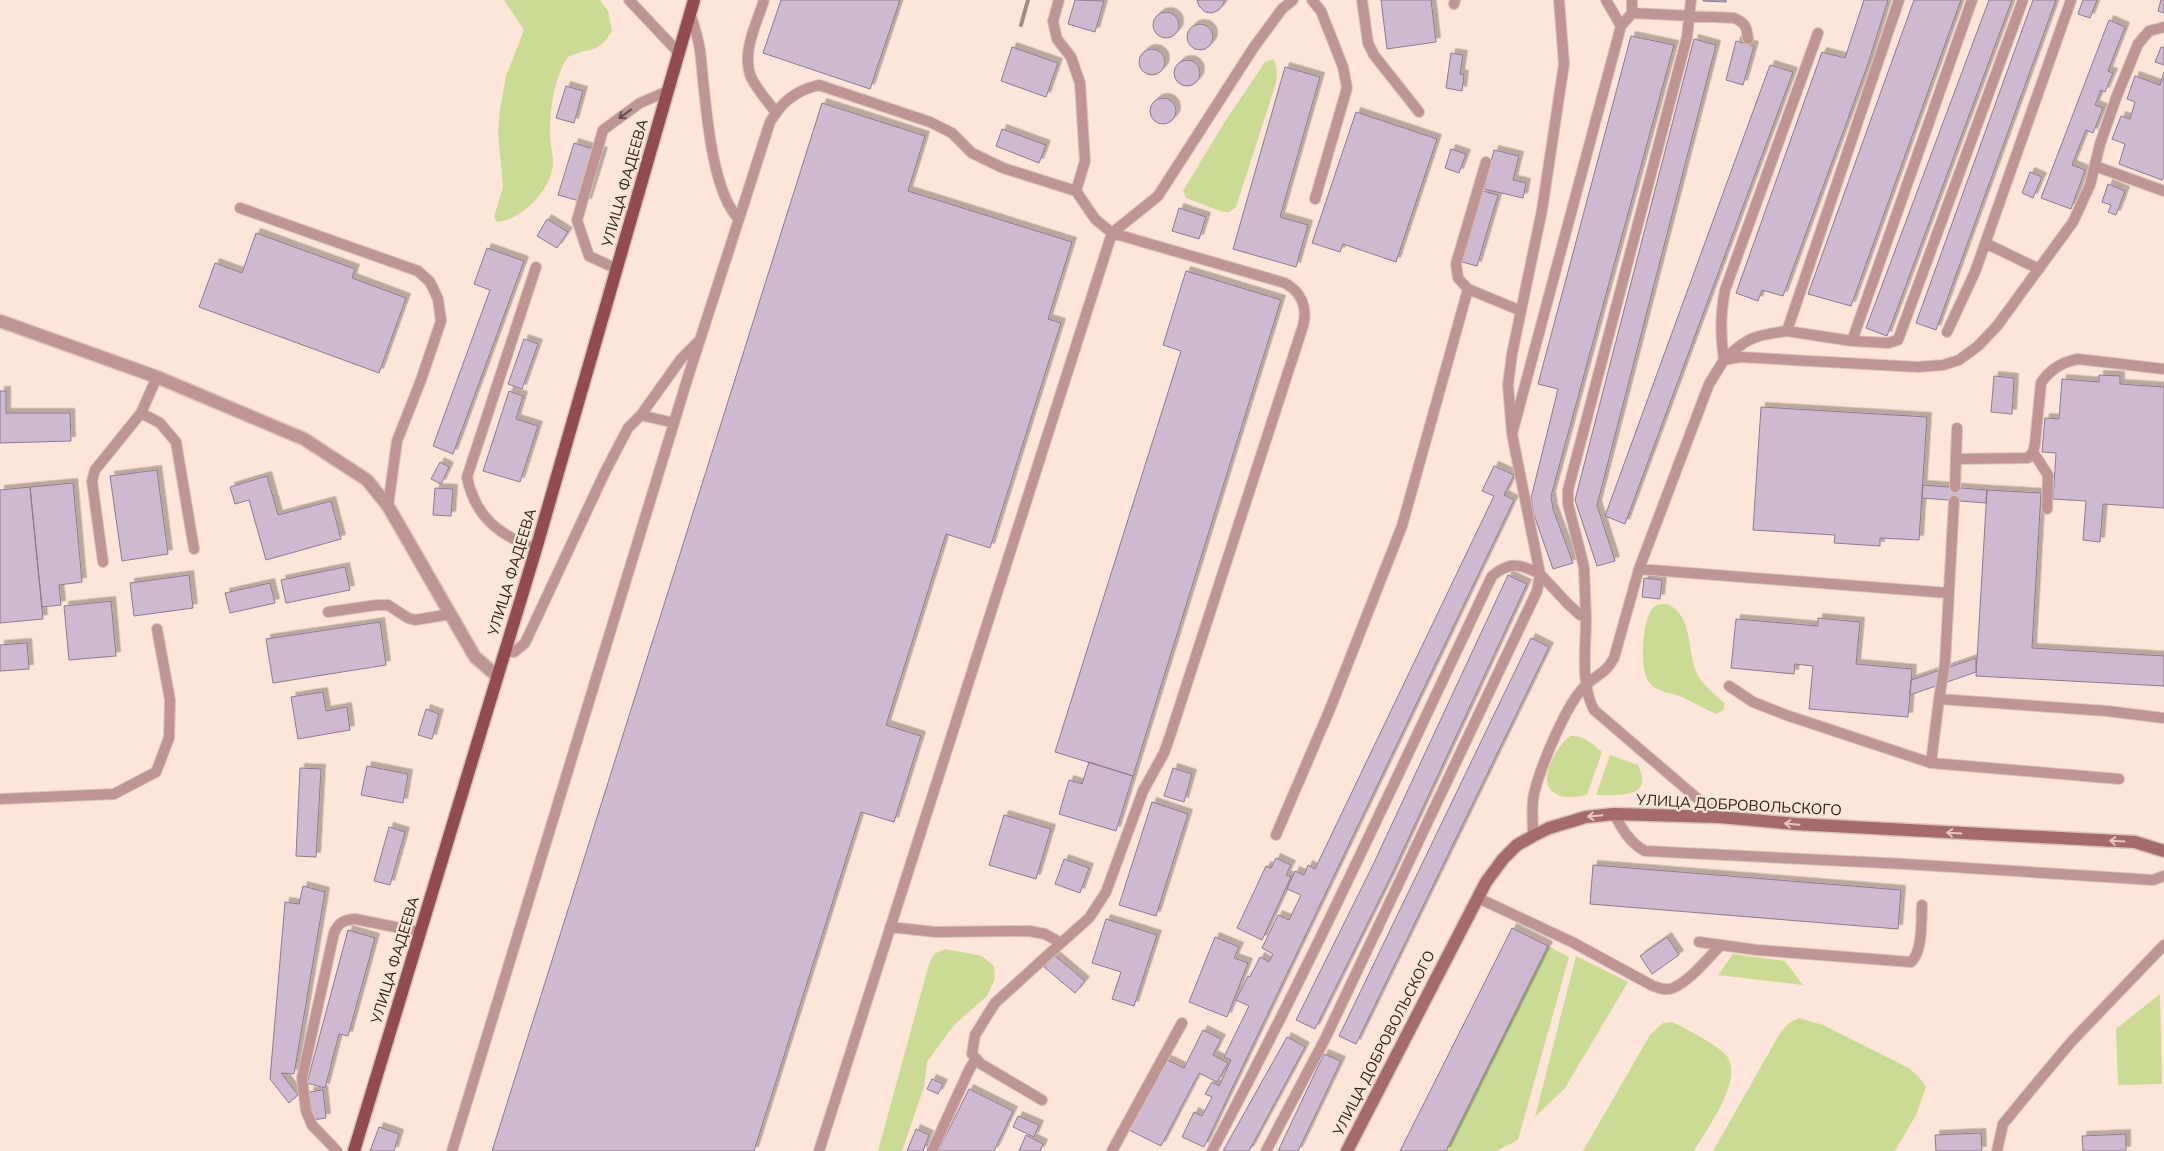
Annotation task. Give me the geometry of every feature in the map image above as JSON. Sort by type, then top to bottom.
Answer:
[{"type":"main road","name":"УЛИЦА ФАДЕЕВА","points":[[354,1151],[536,549],[694,0]]},
{"type":"main road","name":"УЛИЦА ДОБРОВОЛЬСКОГО","points":[[1347,1151],[1486,882],[1503,859],[1517,845],[1548,828],[1586,817],[1614,814],[1719,817],[1796,824],[2135,842],[2164,851]]},
{"type":"street","points":[[1,323],[157,377],[304,439],[366,480],[388,506],[475,657],[497,676]]},
{"type":"lane","points":[[629,0],[679,53]]},
{"type":"lane","points":[[764,0],[748,48],[747,59],[751,76],[776,113]]},
{"type":"lane","points":[[1059,0],[1053,21],[1057,39],[1071,57],[1080,83],[1085,161],[1076,191]]},
{"type":"lane","points":[[819,1151],[1112,233],[1158,196],[1254,47],[1282,9],[1293,0]]},
{"type":"lane","points":[[1312,0],[1320,11],[1344,67],[1347,88],[1315,199]]},
{"type":"lane","points":[[1362,0],[1368,43],[1371,49],[1387,74],[1419,112]]},
{"type":"lane","points":[[1266,1151],[1325,1039],[1538,591],[1540,574],[1512,434],[1508,385],[1520,310],[1542,210],[1564,64],[1559,0]]},
{"type":"lane","points":[[1606,0],[1621,26]]},
{"type":"lane","points":[[1512,434],[1621,26],[1632,13],[1632,0]]},
{"type":"lane","points":[[1691,0],[1687,37],[1568,490],[1568,504],[1584,567],[1586,684],[1590,702],[1602,718],[1719,817]]},
{"type":"lane","points":[[1787,330],[1899,0]]},
{"type":"lane","points":[[1852,341],[1972,0]]},
{"type":"lane","points":[[1533,836],[1534,795],[1542,768],[1567,714],[1586,684],[1608,669],[1614,658],[1639,568],[1709,384],[1717,368],[1739,344],[1760,334],[1787,330],[1852,341],[1888,343],[1898,340],[2023,0]]},
{"type":"lane","points":[[1947,332],[1971,280],[1985,243],[2071,0]]},
{"type":"lane","points":[[690,13],[700,48],[705,105],[718,171],[726,201],[739,219]]},
{"type":"lane","points":[[1632,13],[1739,20],[1748,29],[1748,39]]},
{"type":"lane","points":[[1724,360],[1764,358],[1918,367],[1943,365],[1960,360],[1978,346],[1997,326],[2073,222],[2090,185],[2116,98],[2138,44],[2148,31],[2164,28]]},
{"type":"lane","points":[[1724,360],[1720,333],[1721,309],[1726,290],[1818,33]]},
{"type":"lane","points":[[452,1151],[674,423],[770,122],[783,103],[805,88],[819,85],[930,122],[952,133],[972,153],[1003,168],[1076,191],[1095,219],[1112,233],[1285,283],[1300,294],[1305,311],[1304,322],[1164,754],[1143,790],[1106,892],[1088,918],[995,1003],[975,1035],[972,1054],[975,1060],[1042,1100]]},
{"type":"lane","points":[[617,269],[589,256],[577,220],[600,139],[603,130],[633,108],[668,91]]},
{"type":"lane","points":[[1486,162],[1456,264],[1458,278],[1468,289],[1520,310]]},
{"type":"lane","points":[[2095,166],[2164,191]]},
{"type":"lane","points":[[240,208],[418,271],[430,282],[438,299],[441,321],[421,380],[397,440],[388,506]]},
{"type":"lane","points":[[1985,243],[2039,269]]},
{"type":"lane","points":[[536,267],[468,477],[471,495],[488,520],[510,539],[536,549]]},
{"type":"lane","points":[[1276,835],[1334,700],[1402,526],[1430,433],[1468,289]]},
{"type":"lane","points":[[505,652],[514,652],[525,644],[605,472],[628,428],[641,415],[681,359],[701,339]]},
{"type":"lane","points":[[1956,459],[2018,460],[2028,458],[2033,452],[2041,382],[2047,374],[2067,361],[2078,359],[2164,369]]},
{"type":"lane","points":[[103,562],[92,481],[95,470],[141,413],[157,377]]},
{"type":"lane","points":[[141,413],[160,422],[176,442],[194,549]]},
{"type":"lane","points":[[641,415],[674,423]]},
{"type":"lane","points":[[1955,487],[1957,428]]},
{"type":"lane","points":[[2033,452],[2048,474],[2047,509]]},
{"type":"lane","points":[[1930,764],[1945,663],[1954,500]]},
{"type":"lane","points":[[1212,1151],[1254,1073],[1492,576],[1502,568],[1523,565],[1540,574],[1568,604],[1586,618]]},
{"type":"lane","points":[[1639,568],[1948,593]]},
{"type":"lane","points":[[328,612],[388,605],[408,618],[415,620],[451,614]]},
{"type":"lane","points":[[0,799],[114,794],[156,772],[169,738],[170,700],[157,628]]},
{"type":"lane","points":[[1729,686],[1753,702],[1786,715],[1930,764],[2119,779]]},
{"type":"lane","points":[[1939,699],[2107,710],[2164,718]]},
{"type":"lane","points":[[1614,814],[1629,838],[1645,851],[1925,865],[2154,880],[2164,876]]},
{"type":"lane","points":[[1478,898],[1572,942],[1653,986],[1664,989],[1672,989],[1686,979],[1721,945]]},
{"type":"lane","points":[[1699,942],[1757,950],[1910,962],[1916,958],[1918,949],[1922,906]]},
{"type":"lane","points":[[336,1151],[312,1125],[306,1111],[302,1078],[337,925],[344,920],[362,919],[420,932]]},
{"type":"lane","points":[[890,927],[935,932],[1029,931],[1045,934],[1061,943]]},
{"type":"lane","points":[[1997,1151],[2003,1124],[2040,1078],[2072,1041],[2164,945]]},
{"type":"lane","points":[[1112,1151],[1182,1023]]},
{"type":"lane","points":[[932,1151],[975,1060]]},
{"type":"green space","points":[[504,0],[600,0],[608,11],[612,31],[602,44],[568,57],[563,65],[556,84],[552,105],[550,135],[553,165],[551,175],[541,193],[525,210],[516,216],[497,222],[494,217],[503,187],[498,132],[500,109],[506,76],[524,30]]},
{"type":"green space","points":[[1273,59],[1277,74],[1276,83],[1236,207],[1229,212],[1223,212],[1186,198],[1183,191],[1224,123],[1265,62]]},
{"type":"green space","points":[[1659,604],[1667,604],[1676,610],[1686,627],[1695,670],[1700,679],[1725,704],[1723,710],[1717,714],[1681,697],[1657,689],[1649,682],[1646,676],[1643,645],[1646,623],[1654,607]]},
{"type":"green space","points":[[1570,736],[1583,738],[1602,752],[1587,795],[1563,797],[1550,789],[1547,782],[1547,773],[1554,756]]},
{"type":"green space","points":[[1610,755],[1638,765],[1642,776],[1642,784],[1638,789],[1632,793],[1596,795]]},
{"type":"green space","points":[[1548,946],[1569,957],[1518,1140],[1496,1151],[1446,1151]]},
{"type":"green space","points":[[945,949],[982,956],[994,966],[995,979],[987,996],[954,1025],[927,1062],[924,1087],[902,1151],[878,1151],[929,964],[934,954]]},
{"type":"green space","points":[[1733,954],[1785,961],[1803,985],[1718,975]]},
{"type":"green space","points":[[1576,956],[1628,982],[1565,1088],[1535,1117]]},
{"type":"green space","points":[[2160,994],[2162,1084],[2118,1085],[2116,1029]]},
{"type":"green space","points":[[1799,1018],[1823,1025],[1909,1068],[1919,1077],[1926,1087],[1916,1115],[1895,1151],[1713,1151],[1780,1033],[1789,1023]]},
{"type":"green space","points":[[1672,1022],[1714,1046],[1725,1054],[1730,1064],[1731,1075],[1728,1089],[1715,1117],[1694,1151],[1583,1151],[1650,1035],[1663,1023]]},
{"type":"building","points":[[781,0],[900,0],[870,89],[763,53]]},
{"type":"building","points":[[1075,0],[1104,1],[1095,32],[1068,24]]},
{"type":"building","points":[[1197,0],[1224,0],[1224,3],[1219,10],[1212,13],[1205,12],[1199,6]]},
{"type":"building","points":[[1381,0],[1431,0],[1436,42],[1387,49]]},
{"type":"building","points":[[1726,0],[1726,2],[1703,1]]},
{"type":"building","points":[[1864,0],[1888,0],[1868,64],[1783,296],[1762,290],[1758,301],[1736,293],[1822,52],[1845,58]]},
{"type":"building","points":[[1914,0],[1961,0],[1851,306],[1808,294]]},
{"type":"building","points":[[1989,0],[2012,0],[1887,336],[1866,328]]},
{"type":"building","points":[[2033,0],[2056,0],[1936,330],[1916,323]]},
{"type":"building","points":[[2083,0],[2097,0],[2090,18],[2078,14]]},
{"type":"building","points":[[2161,0],[2164,0],[2164,13],[2158,11]]},
{"type":"building","points":[[1166,12],[1176,15],[1179,25],[1176,35],[1166,38],[1156,35],[1153,25],[1156,15]]},
{"type":"building","points":[[2109,20],[2125,27],[2108,71],[2113,73],[2105,92],[2101,90],[2095,105],[2103,108],[2093,133],[2086,130],[2072,165],[2085,170],[2071,209],[2041,198]]},
{"type":"building","points":[[1200,24],[1209,28],[1213,37],[1209,46],[1200,50],[1191,46],[1187,37],[1191,28]]},
{"type":"building","points":[[1631,36],[1674,45],[1551,496],[1553,509],[1573,563],[1553,569],[1534,515],[1531,498],[1558,389],[1538,384]]},
{"type":"building","points":[[1694,39],[1716,45],[1597,505],[1615,561],[1597,566],[1575,500]]},
{"type":"building","points":[[1736,41],[1754,46],[1743,85],[1726,80]]},
{"type":"building","points":[[1012,47],[1058,63],[1046,97],[1001,81]]},
{"type":"building","points":[[2161,47],[2164,48],[2164,65],[2155,62]]},
{"type":"building","points":[[1152,49],[1162,52],[1165,62],[1162,72],[1152,75],[1142,72],[1139,62],[1142,52]]},
{"type":"building","points":[[1451,53],[1463,55],[1460,74],[1464,75],[1462,91],[1446,88]]},
{"type":"building","points":[[1187,60],[1196,64],[1200,73],[1196,82],[1187,86],[1178,82],[1174,73],[1178,64]]},
{"type":"building","points":[[1770,65],[1793,72],[1625,524],[1605,516]]},
{"type":"building","points":[[1285,67],[1320,77],[1280,217],[1308,225],[1296,267],[1233,249]]},
{"type":"building","points":[[2164,72],[2164,176],[2162,180],[2119,164],[2125,144],[2112,139],[2121,116],[2130,119],[2135,102],[2127,99],[2135,76],[2160,85]]},
{"type":"building","points":[[566,86],[583,91],[574,123],[556,118]]},
{"type":"building","points":[[1163,98],[1173,101],[1176,111],[1173,121],[1163,124],[1153,121],[1150,111],[1153,101]]},
{"type":"building","points":[[822,103],[925,136],[908,191],[1072,242],[1048,319],[1061,323],[990,548],[946,534],[886,725],[921,736],[894,822],[861,812],[754,1151],[492,1151]]},
{"type":"building","points":[[1356,112],[1437,139],[1396,262],[1343,244],[1340,252],[1312,243]]},
{"type":"building","points":[[1002,129],[1046,145],[1039,163],[996,146]]},
{"type":"building","points":[[574,143],[603,152],[587,203],[558,195]]},
{"type":"building","points":[[1451,149],[1466,154],[1459,173],[1445,168]]},
{"type":"building","points":[[1494,150],[1519,156],[1513,180],[1526,183],[1523,198],[1484,189]]},
{"type":"building","points":[[2030,172],[2042,177],[2033,198],[2022,193]]},
{"type":"building","points":[[2108,184],[2125,191],[2116,215],[2108,212],[2111,205],[2102,202]]},
{"type":"building","points":[[1483,191],[1498,195],[1477,266],[1462,262]]},
{"type":"building","points":[[1179,208],[1206,217],[1199,239],[1172,231]]},
{"type":"building","points":[[547,219],[568,232],[557,248],[537,236]]},
{"type":"building","points":[[256,233],[355,269],[352,278],[406,298],[379,373],[199,307],[215,263],[242,273]]},
{"type":"building","points":[[487,248],[524,261],[453,454],[433,446],[490,290],[474,284]]},
{"type":"building","points":[[1186,271],[1281,300],[1133,776],[1055,752],[1181,351],[1163,345]]},
{"type":"building","points":[[524,339],[538,344],[522,389],[508,384]]},
{"type":"building","points":[[2099,375],[2120,376],[2120,384],[2164,387],[2164,508],[2103,504],[2100,542],[2083,540],[2086,501],[2053,499],[2056,453],[2042,452],[2045,418],[2059,419],[2062,379],[2099,382]]},
{"type":"building","points":[[1994,376],[2014,378],[2012,414],[1991,412]]},
{"type":"building","points":[[0,391],[6,391],[6,413],[70,413],[71,441],[0,443]]},
{"type":"building","points":[[509,391],[523,396],[516,419],[538,426],[520,482],[483,471]]},
{"type":"building","points":[[1761,407],[1927,417],[1919,540],[1880,538],[1880,546],[1834,543],[1835,535],[1753,530]]},
{"type":"building","points":[[440,462],[449,467],[441,484],[431,479]]},
{"type":"building","points":[[1494,466],[1514,475],[1504,495],[1514,500],[1204,1147],[1182,1137],[1194,1112],[1202,1116],[1212,1097],[1205,1094],[1212,1082],[1219,1086],[1231,1060],[1224,1057],[1249,1006],[1236,1000],[1260,957],[1269,962],[1273,954],[1262,948],[1278,915],[1289,920],[1301,895],[1287,889],[1295,871],[1304,875],[1308,865],[1315,869],[1494,496],[1482,491]]},
{"type":"building","points":[[157,470],[168,554],[122,561],[110,476]]},
{"type":"building","points":[[267,476],[278,515],[331,501],[341,539],[266,560],[249,500],[235,504],[230,487]]},
{"type":"building","points":[[73,483],[82,582],[59,585],[61,605],[42,607],[30,487]]},
{"type":"building","points":[[1923,485],[1987,490],[1986,503],[1922,498]]},
{"type":"building","points":[[30,487],[43,619],[0,623],[0,490]]},
{"type":"building","points":[[435,488],[453,489],[451,516],[433,515]]},
{"type":"building","points":[[1987,490],[2041,493],[2032,648],[2164,656],[2164,686],[1976,676]]},
{"type":"building","points":[[345,567],[350,590],[286,603],[281,580]]},
{"type":"building","points":[[189,575],[193,608],[134,616],[130,583]]},
{"type":"building","points":[[1508,575],[1527,584],[1391,876],[1315,1029],[1296,1020],[1372,867]]},
{"type":"building","points":[[1644,578],[1662,580],[1660,599],[1642,597]]},
{"type":"building","points":[[270,583],[275,603],[230,613],[225,593]]},
{"type":"building","points":[[111,601],[116,656],[69,660],[64,606]]},
{"type":"building","points":[[1818,618],[1860,622],[1856,664],[1912,669],[1908,717],[1809,709],[1813,666],[1795,664],[1794,674],[1731,668],[1736,619],[1818,626]]},
{"type":"building","points":[[380,622],[386,665],[273,683],[266,639]]},
{"type":"building","points":[[1531,638],[1549,647],[1356,1044],[1339,1036]]},
{"type":"building","points":[[27,643],[29,669],[0,671],[0,645]]},
{"type":"building","points":[[1976,658],[1976,672],[1910,695],[1911,680]]},
{"type":"building","points":[[323,692],[326,711],[347,707],[350,730],[298,739],[291,697]]},
{"type":"building","points":[[426,709],[439,714],[432,739],[418,735]]},
{"type":"building","points":[[1089,762],[1133,776],[1116,831],[1059,814],[1069,780],[1082,784]]},
{"type":"building","points":[[367,766],[408,774],[403,803],[361,795]]},
{"type":"building","points":[[300,768],[321,769],[316,857],[296,856]]},
{"type":"building","points":[[1173,768],[1192,774],[1184,802],[1164,796]]},
{"type":"building","points":[[1152,802],[1188,814],[1156,916],[1119,905]]},
{"type":"building","points":[[1004,815],[1051,829],[1036,879],[989,865]]},
{"type":"building","points":[[389,827],[405,832],[390,885],[374,881]]},
{"type":"building","points":[[1276,858],[1291,865],[1286,875],[1291,877],[1262,940],[1237,928],[1266,866],[1271,868]]},
{"type":"building","points":[[1064,859],[1089,868],[1080,893],[1055,884]]},
{"type":"building","points":[[1593,865],[1901,890],[1898,929],[1590,904]]},
{"type":"building","points":[[303,886],[325,892],[294,1074],[281,1073],[298,1095],[289,1103],[270,1079],[285,902],[299,904]]},
{"type":"building","points":[[1106,919],[1157,935],[1134,1006],[1112,999],[1121,972],[1092,963]]},
{"type":"building","points":[[1512,928],[1548,946],[1446,1151],[1400,1151]]},
{"type":"building","points":[[348,930],[375,938],[348,1036],[339,1034],[325,1088],[307,1083]]},
{"type":"building","points":[[1215,937],[1239,947],[1234,958],[1248,963],[1227,1017],[1189,1002]]},
{"type":"building","points":[[1667,937],[1679,955],[1652,974],[1640,956]]},
{"type":"building","points":[[1054,955],[1085,981],[1075,993],[1044,967]]},
{"type":"building","points":[[1203,1030],[1221,1039],[1213,1055],[1228,1063],[1217,1082],[1199,1073],[1161,1146],[1129,1130],[1165,1059],[1184,1068]]},
{"type":"building","points":[[1287,1037],[1305,1047],[1249,1151],[1223,1151]]},
{"type":"building","points":[[1324,1054],[1341,1061],[1298,1151],[1278,1151]]},
{"type":"building","points":[[932,1079],[943,1084],[938,1094],[927,1089]]},
{"type":"building","points":[[969,1089],[1013,1111],[994,1151],[938,1151]]},
{"type":"building","points":[[323,1090],[326,1118],[313,1120],[309,1092]]},
{"type":"building","points":[[1018,1116],[1039,1125],[1034,1137],[1013,1127]]},
{"type":"building","points":[[379,1127],[399,1134],[394,1151],[370,1151]]},
{"type":"building","points":[[916,1129],[929,1135],[923,1151],[907,1151]]},
{"type":"building","points":[[1981,1133],[1982,1151],[1936,1151],[1935,1135]]},
{"type":"building","points":[[2126,1134],[2126,1151],[2083,1151],[2082,1136]]},
{"type":"building","points":[[1026,1135],[1043,1144],[1040,1151],[1019,1151]]},
{"type":"railway","points":[[1021,25],[1028,0]]}]
